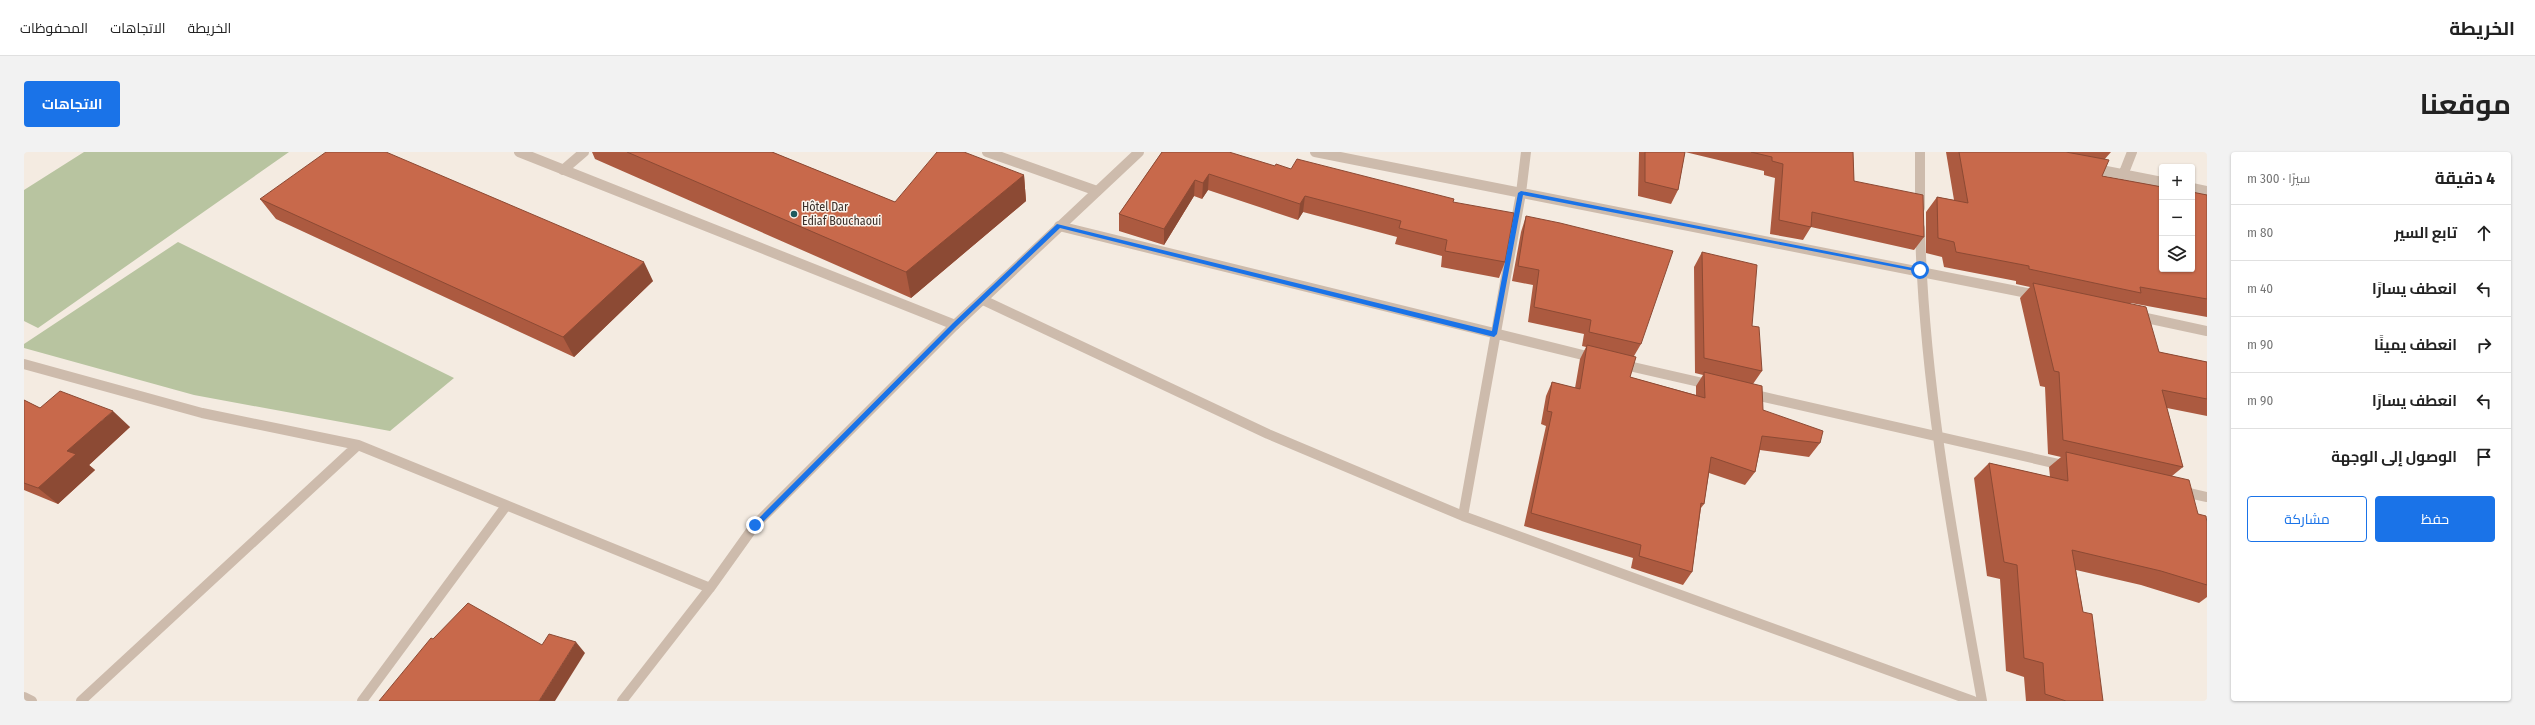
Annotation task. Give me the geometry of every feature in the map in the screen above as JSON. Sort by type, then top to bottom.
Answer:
[{"type":"street","points":[[519,152],[955,325]]},
{"type":"street","points":[[563,170],[584,152]]},
{"type":"street","points":[[987,152],[1097,191]]},
{"type":"street","points":[[622,701],[710,588],[755,525],[955,325],[1139,152]]},
{"type":"street","points":[[1315,152],[1920,270],[2044,297]]},
{"type":"street","points":[[1463,516],[1494,334],[1521,193],[1526,152]]},
{"type":"street","points":[[1920,152],[1920,270],[1937,438],[1982,701]]},
{"type":"street","points":[[2123,175],[2132,152]]},
{"type":"street","points":[[2078,166],[2159,181]]},
{"type":"street","points":[[2195,189],[2207,191]]},
{"type":"street","points":[[1059,226],[1494,334],[1720,387]]},
{"type":"street","points":[[983,300],[1268,434],[1463,516],[1973,701]]},
{"type":"street","points":[[2130,315],[2207,331]]},
{"type":"street","points":[[24,364],[202,413],[358,445],[710,588]]},
{"type":"street","points":[[1743,392],[1937,438],[2076,468]]},
{"type":"street","points":[[81,701],[358,445]]},
{"type":"street","points":[[2168,488],[2207,497]]},
{"type":"street","points":[[362,701],[506,506]]},
{"type":"street","points":[[24,697],[32,701]]},
{"type":"green space","points":[[84,152],[289,152],[38,328],[24,321],[24,190]]},
{"type":"green space","points":[[178,242],[454,378],[390,431],[194,395],[24,348],[24,344]]},
{"type":"building","points":[[326,152],[386,152],[644,262],[563,337],[260,199]]},
{"type":"building","points":[[627,152],[772,152],[895,202],[937,152],[964,152],[1024,175],[906,272]]},
{"type":"building","points":[[1162,152],[1229,152],[1275,166],[1276,164],[1291,169],[1297,159],[1454,199],[1453,202],[1514,213],[1505,262],[1445,251],[1447,240],[1399,228],[1401,221],[1305,196],[1300,204],[1209,174],[1203,183],[1195,180],[1164,229],[1119,214]]},
{"type":"building","points":[[1645,152],[1685,152],[1678,190],[1645,182]]},
{"type":"building","points":[[1751,152],[1853,152],[1854,181],[1923,195],[1924,237],[1812,212],[1811,227],[1779,220],[1783,164],[1772,161],[1772,157]]},
{"type":"building","points":[[1959,152],[2066,152],[2109,160],[2102,176],[2159,186],[2159,272],[2195,272],[2195,193],[2207,195],[2207,299],[2140,287],[2141,293],[2029,269],[2029,266],[1956,252],[1954,242],[1938,238],[1937,197],[1968,203]]},
{"type":"building","points":[[1526,216],[1673,251],[1641,344],[1589,332],[1591,320],[1534,307],[1539,270],[1518,266]]},
{"type":"building","points":[[1702,252],[1757,265],[1752,326],[1759,327],[1762,371],[1704,358]]},
{"type":"building","points":[[2033,283],[2146,307],[2159,352],[2207,362],[2207,399],[2162,390],[2183,467],[2063,440],[2059,372],[2054,371]]},
{"type":"building","points":[[1587,345],[1636,357],[1630,377],[1705,398],[1704,372],[1762,386],[1763,410],[1823,431],[1820,443],[1762,436],[1755,472],[1711,457],[1704,504],[1701,503],[1692,572],[1639,556],[1641,545],[1531,513],[1552,412],[1547,411],[1552,382],[1580,389]]},
{"type":"building","points":[[60,391],[113,411],[67,451],[76,454],[38,488],[24,483],[24,400],[40,408]]},
{"type":"building","points":[[2066,452],[2189,480],[2198,514],[2206,516],[2207,585],[2161,571],[2072,550],[2083,612],[2092,614],[2103,701],[2066,701],[2045,694],[2043,663],[2024,658],[2017,565],[2004,562],[1989,463],[2068,481]]},
{"type":"building","points":[[468,603],[542,645],[549,634],[576,642],[539,701],[379,701],[431,638],[433,639]]},
{"type":"place","name":"Hôtel Dar Ediaf Bouchaoui","points":[[794,214]]},
{"type":"route","points":[[755,525],[955,325],[1059,226],[1494,334],[1521,193],[1920,270]]}]
